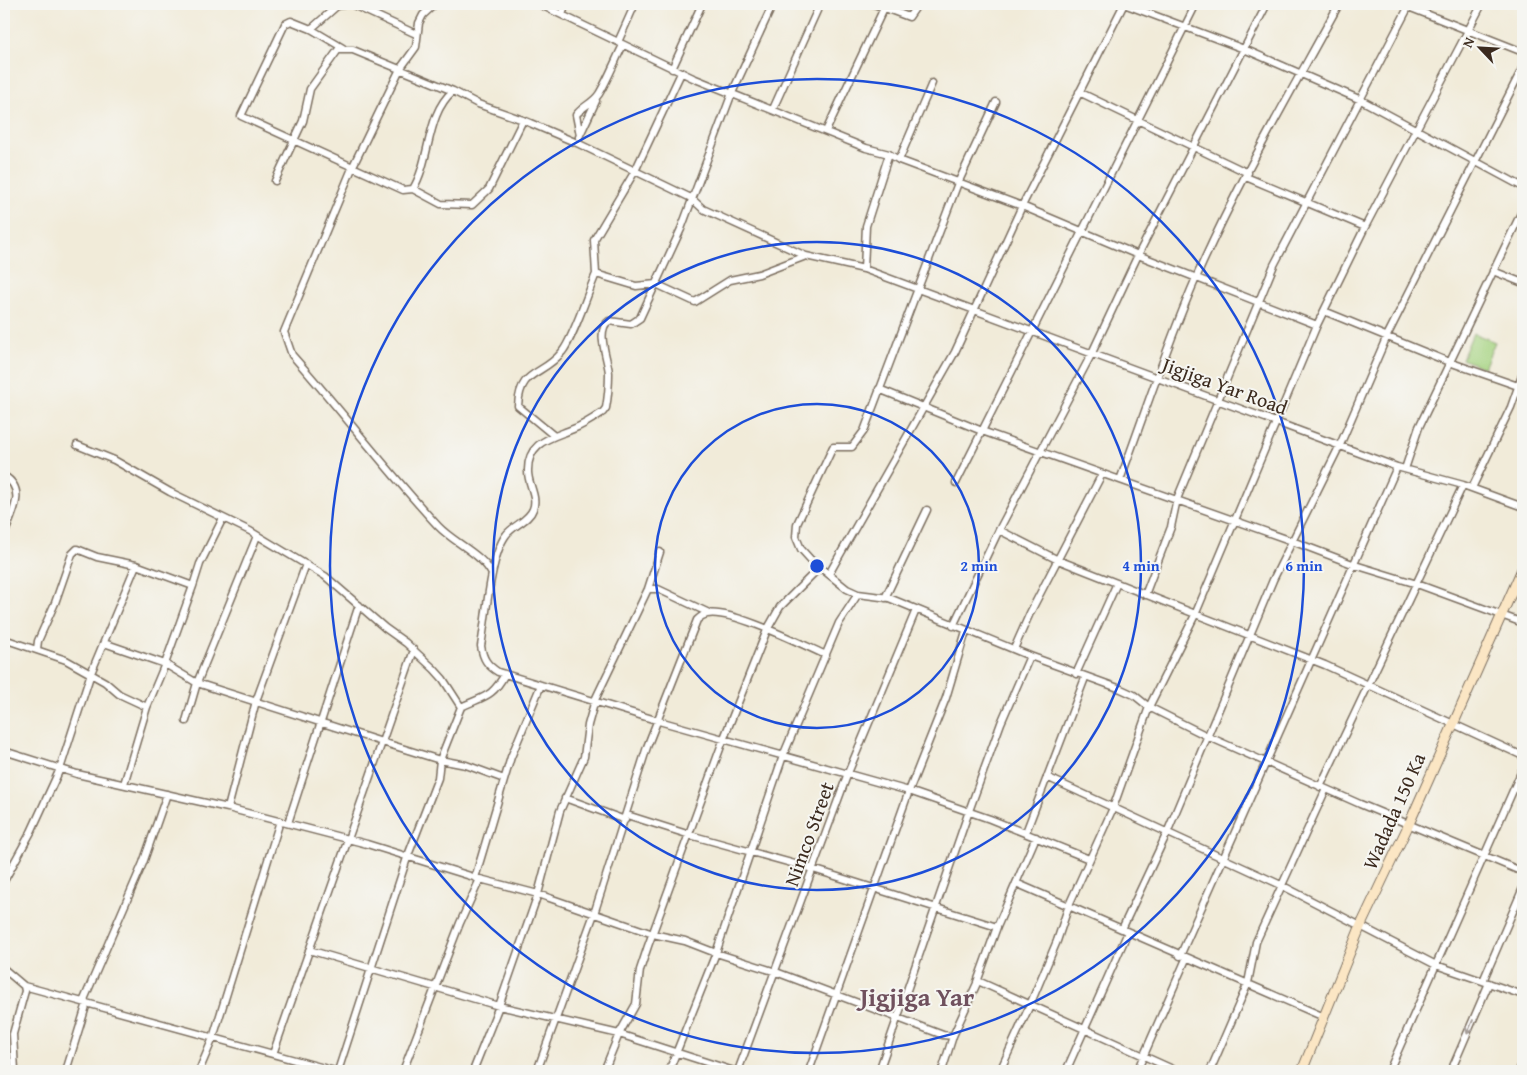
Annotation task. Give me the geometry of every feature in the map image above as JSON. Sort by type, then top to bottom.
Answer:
[{"type":"street","points":[[312,29],[337,6],[349,4],[416,34]]},
{"type":"street","points":[[435,4],[423,15],[416,34],[416,47],[400,69],[353,166],[284,332],[292,355],[413,499],[442,529],[487,565],[492,574]]},
{"type":"street","points":[[539,4],[680,73],[866,148],[889,154],[899,160],[1022,206],[1138,255],[1317,325]]},
{"type":"street","points":[[562,15],[566,4]]},
{"type":"street","points":[[577,143],[620,44],[635,4]]},
{"type":"street","points":[[672,69],[702,4]]},
{"type":"street","points":[[773,4],[732,94],[691,198],[681,229],[640,318],[631,324],[610,321],[603,328],[603,341],[609,373],[608,400],[603,412],[574,429],[543,440],[530,457],[528,476],[535,502],[528,518],[506,535],[492,574],[481,646],[483,658],[489,666],[505,674],[595,700],[658,721],[909,791],[1026,832],[1089,859]]},
{"type":"street","points":[[773,110],[820,4]]},
{"type":"street","points":[[874,4],[909,17],[918,4]]},
{"type":"street","points":[[830,574],[925,408],[976,311],[1022,206],[1124,4],[1244,49],[1361,100],[1523,187]]},
{"type":"street","points":[[956,483],[1196,4]]},
{"type":"street","points":[[953,626],[999,530],[1091,355],[1138,255],[1267,4]]},
{"type":"street","points":[[1120,480],[1196,278],[1247,175],[1339,4]]},
{"type":"street","points":[[1401,4],[1409,5],[1468,32],[1523,52]]},
{"type":"street","points":[[1000,1071],[1030,1005],[1069,905],[1113,808],[1149,707],[1195,615],[1317,325],[1365,227],[1418,130],[1482,4]]},
{"type":"street","points":[[1145,595],[1171,527],[1177,499],[1274,265],[1409,5]]},
{"type":"street","points":[[826,131],[884,8]]},
{"type":"street","name":"Jigjiga Yar Road","points":[[294,139],[241,116],[285,24],[291,21],[312,29],[343,48],[400,69],[453,91],[487,108],[523,120],[577,143],[691,198],[703,209],[806,256],[864,269],[1091,355],[1397,467],[1463,485],[1523,507]]},
{"type":"street","points":[[275,181],[303,122],[310,89],[338,50],[343,48]]},
{"type":"street","points":[[1066,1071],[1292,540],[1340,446],[1387,336],[1523,67]]},
{"type":"street","points":[[553,435],[518,406],[519,388],[530,375],[550,366],[564,350],[596,274],[594,240],[635,171],[680,73]]},
{"type":"street","points":[[899,160],[932,83]]},
{"type":"street","points":[[413,189],[422,174],[438,111],[443,99],[453,91]]},
{"type":"street","points":[[1079,92],[1247,175],[1365,227]]},
{"type":"street","points":[[580,135],[576,115],[583,106],[591,103],[599,94]]},
{"type":"street","points":[[996,102],[958,183],[864,431],[852,447],[833,448],[830,451],[797,524],[796,537],[801,549],[847,589],[858,594],[885,598],[1085,678],[1134,695],[1149,707],[1207,736],[1323,788],[1523,872]]},
{"type":"street","points":[[294,139],[403,190],[413,189],[441,204],[472,205],[489,189],[523,120]]},
{"type":"street","points":[[864,269],[866,226],[889,154]]},
{"type":"street","points":[[1405,469],[1419,427],[1523,208]]},
{"type":"street","points":[[596,274],[636,286],[656,284],[695,302],[730,280],[759,274],[806,256]]},
{"type":"street","points":[[1493,271],[1523,283]]},
{"type":"street","points":[[1324,311],[1449,362],[1518,386]]},
{"type":"street","points":[[1472,488],[1511,407],[1523,373]]},
{"type":"street","points":[[879,389],[982,431],[1292,540],[1355,565],[1417,584],[1523,623]]},
{"type":"street","points":[[77,445],[114,460],[170,492],[257,536],[325,576],[414,650],[443,679],[460,707]]},
{"type":"street","points":[[1180,956],[1397,467]]},
{"type":"street","points":[[1014,649],[1030,613],[1102,474]]},
{"type":"street","points":[[4,476],[13,482],[17,490],[17,497],[4,535]]},
{"type":"street","points":[[1210,1071],[1248,983],[1256,942],[1368,685],[1463,485]]},
{"type":"street","points":[[885,598],[927,510]]},
{"type":"street","points":[[124,784],[147,707],[200,564],[223,518]]},
{"type":"street","points":[[999,530],[1058,560],[1311,660],[1523,756]]},
{"type":"street","points":[[186,721],[197,683],[257,536]]},
{"type":"street","points":[[37,649],[38,641],[55,603],[72,554],[77,549],[97,557],[136,566],[193,586]]},
{"type":"street","points":[[473,1071],[499,1006],[538,894],[565,798],[584,757],[588,725],[595,700],[648,589],[660,552]]},
{"type":"street","points":[[228,808],[256,701],[306,564]]},
{"type":"street","points":[[4,881],[32,832],[60,769],[91,673],[136,566]]},
{"type":"street","points":[[604,1071],[619,1034],[636,1004],[640,970],[724,738],[767,630],[780,607],[820,566]]},
{"type":"street","name":"Wadada 150 Ka","points":[[1302,1071],[1361,925],[1409,824],[1523,567]]},
{"type":"street","points":[[1076,674],[1116,583]]},
{"type":"street","points":[[648,589],[658,589],[709,614]]},
{"type":"street","points":[[669,1071],[716,953],[783,756],[839,623],[858,594]]},
{"type":"street","points":[[288,824],[359,605]]},
{"type":"street","name":"Nimco Street","points":[[738,1071],[848,773],[916,610]]},
{"type":"street","points":[[537,1071],[594,914],[647,747],[694,626],[702,615],[723,615],[767,630],[826,655]]},
{"type":"street","points":[[810,1071],[909,791],[946,698],[966,631]]},
{"type":"street","points":[[4,639],[66,660],[91,673],[119,694],[147,707]]},
{"type":"street","points":[[104,643],[164,664],[197,683],[440,760],[466,765],[504,779]]},
{"type":"street","points":[[273,1054],[414,650]]},
{"type":"street","points":[[879,1071],[1001,723],[1030,656]]},
{"type":"street","points":[[4,969],[24,986],[337,1071],[408,856],[438,778],[440,760],[460,707],[492,694],[505,674]]},
{"type":"street","points":[[1026,832],[1085,678]]},
{"type":"street","points":[[403,1071],[477,878],[504,779],[541,685]]},
{"type":"street","points":[[4,751],[60,769],[228,808],[348,839],[477,878],[538,894],[653,934],[684,941],[776,972],[948,1036],[953,1036]]},
{"type":"street","points":[[1389,1071],[1523,768]]},
{"type":"street","points":[[1048,778],[1281,885],[1436,965],[1523,995]]},
{"type":"street","points":[[66,1071],[85,1003],[143,863],[166,794]]},
{"type":"street","points":[[565,798],[626,818],[813,869],[996,927]]},
{"type":"street","points":[[199,1071],[213,1038],[280,822]]},
{"type":"street","points":[[942,1071],[953,1036],[977,982],[996,927],[1036,837]]},
{"type":"street","points":[[1016,883],[1069,905],[1186,959],[1248,983],[1324,1017]]},
{"type":"street","points":[[1451,1071],[1523,888]]},
{"type":"street","points":[[309,950],[499,1006],[619,1034],[734,1071]]},
{"type":"street","points":[[1137,1071],[1186,959]]},
{"type":"street","points":[[977,982],[981,981],[1084,1030],[1177,1071]]},
{"type":"street","points":[[16,1071],[13,1034],[26,991],[24,986]]},
{"type":"street","points":[[1519,1071],[1523,1062]]},
{"type":"green space","points":[[1473,333],[1495,342],[1484,368],[1462,359]]},
{"type":"district","name":"Jigjiga Yar","points":[[917,997]]}]
